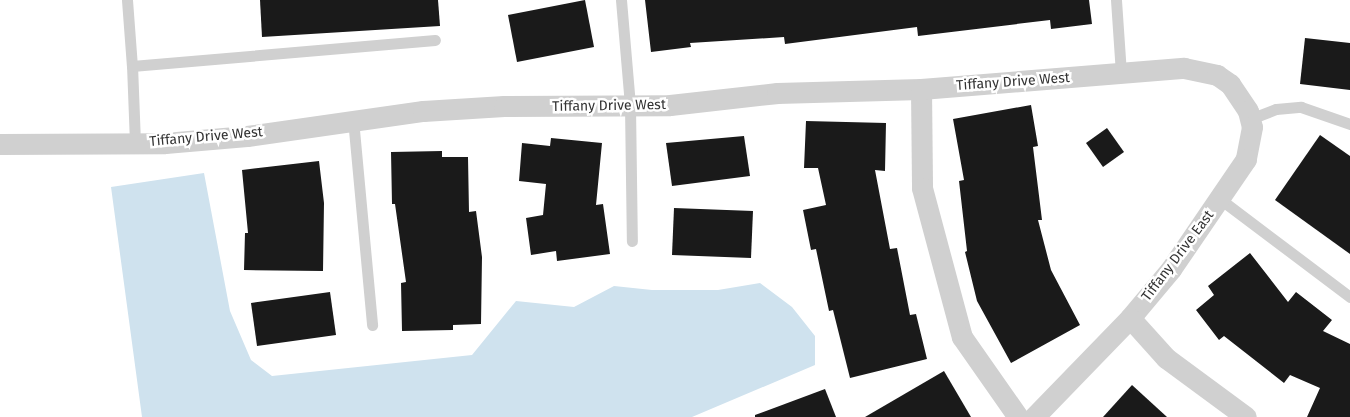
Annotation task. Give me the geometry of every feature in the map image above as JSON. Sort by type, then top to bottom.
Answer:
[{"type":"street","name":"Tiffany Drive West","points":[[0,144],[135,143],[247,136],[353,119],[504,106],[630,106],[777,93],[921,89],[1184,68],[1217,75]]},
{"type":"street","name":"Tiffany Drive East","points":[[1034,417],[1130,318],[1171,269],[1220,200],[1246,159],[1251,143],[1250,119],[1241,96],[1217,75]]},
{"type":"street","points":[[921,89],[922,188],[962,337],[1018,417]]},
{"type":"street","points":[[1130,318],[1166,358],[1246,417]]},
{"type":"lane","points":[[128,0],[135,143]]},
{"type":"lane","points":[[621,0],[630,106],[632,241]]},
{"type":"lane","points":[[1116,0],[1121,73]]},
{"type":"lane","points":[[132,66],[436,40]]},
{"type":"lane","points":[[1250,119],[1276,109],[1301,107],[1350,124]]},
{"type":"lane","points":[[353,119],[372,325]]},
{"type":"lane","points":[[1220,200],[1350,297]]},
{"type":"water","points":[[204,173],[230,311],[251,360],[272,376],[472,355],[516,301],[574,307],[614,286],[652,290],[718,290],[760,283],[792,307],[815,336],[815,365],[692,417],[142,417],[111,187]]},
{"type":"building","points":[[260,0],[438,0],[440,26],[262,37]]},
{"type":"building","points":[[585,0],[594,47],[517,62],[508,15]]},
{"type":"building","points":[[645,0],[1089,0],[1092,24],[1051,29],[1050,20],[918,36],[917,27],[785,44],[784,37],[690,43],[691,47],[651,52]]},
{"type":"building","points":[[1305,38],[1350,43],[1350,90],[1300,84]]},
{"type":"building","points":[[1031,105],[1038,146],[1033,147],[1042,220],[1038,220],[1051,270],[1080,325],[1011,363],[977,301],[965,252],[967,251],[959,181],[964,180],[953,119]]},
{"type":"building","points":[[806,121],[886,123],[885,171],[875,170],[890,249],[897,248],[910,315],[916,314],[927,359],[850,378],[833,310],[829,311],[816,249],[811,250],[803,210],[826,205],[818,168],[804,168]]},
{"type":"building","points":[[1107,128],[1124,152],[1103,167],[1086,143]]},
{"type":"building","points":[[1320,135],[1350,156],[1350,254],[1275,200]]},
{"type":"building","points":[[744,136],[750,176],[672,186],[666,143]]},
{"type":"building","points":[[551,138],[602,143],[596,205],[603,204],[610,254],[557,261],[556,251],[531,255],[526,218],[543,215],[546,184],[519,181],[522,143],[550,146]]},
{"type":"building","points":[[442,151],[442,157],[468,157],[469,212],[476,211],[482,257],[481,324],[453,325],[453,330],[402,331],[401,283],[406,282],[395,204],[392,204],[391,152]]},
{"type":"building","points":[[319,161],[324,203],[323,271],[244,270],[245,233],[248,233],[242,170]]},
{"type":"building","points":[[674,208],[753,211],[751,258],[672,255]]},
{"type":"building","points":[[1250,253],[1288,302],[1296,292],[1332,320],[1323,331],[1350,344],[1350,417],[1307,417],[1320,388],[1290,375],[1284,383],[1224,336],[1219,340],[1196,310],[1214,295],[1208,286]]},
{"type":"building","points":[[330,292],[336,335],[257,346],[251,303]]},
{"type":"building","points":[[944,371],[971,417],[865,417]]},
{"type":"building","points":[[1132,385],[1167,417],[1103,417]]},
{"type":"building","points":[[825,389],[836,417],[755,417],[755,415]]}]
